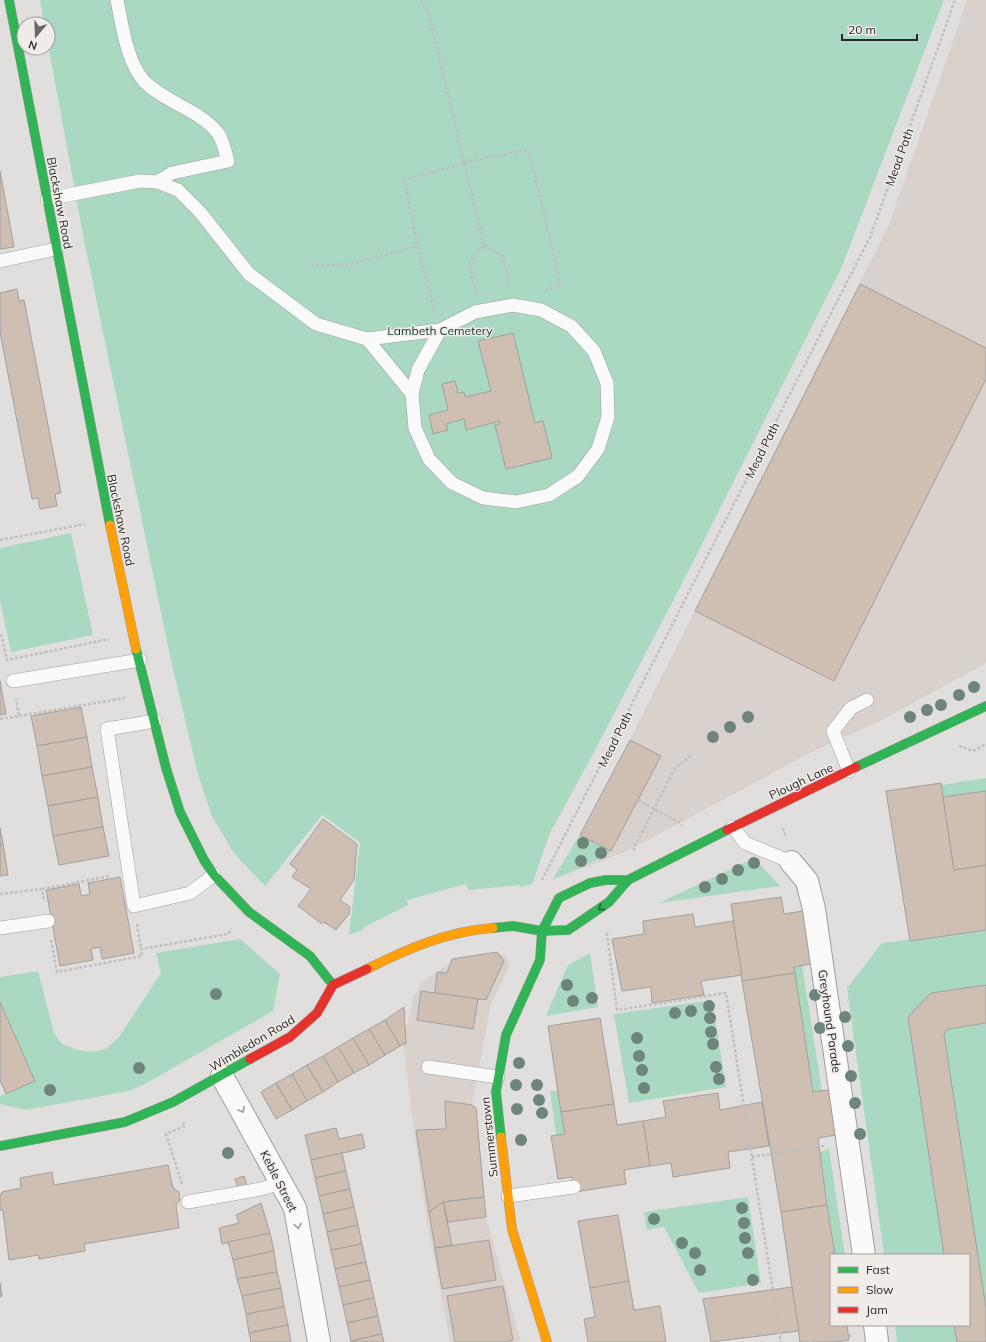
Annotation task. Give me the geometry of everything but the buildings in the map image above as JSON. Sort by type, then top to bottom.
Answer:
[{"type":"street","name":"Blackshaw Road","points":[[9,0],[94,449],[133,635],[166,768],[180,812],[204,860],[214,875],[249,912],[310,956],[333,985]]},
{"type":"street","name":"Plough Lane","points":[[628,880],[606,880],[590,883],[559,898],[542,931],[568,930],[609,902],[628,880],[733,827],[986,706]]},
{"type":"street","name":"Greyhound Parade","points":[[791,862],[807,881],[814,909],[864,1254]]},
{"type":"street","points":[[333,985],[395,955],[438,938],[475,929],[513,926],[542,931]]},
{"type":"street","name":"Summerstown","points":[[542,931],[540,960],[506,1035],[496,1092],[514,1239],[547,1342]]},
{"type":"street","name":"Wimbledon Road","points":[[0,1146],[125,1122],[173,1102],[222,1076],[300,1030],[317,1013],[333,985]]},
{"type":"street","name":"Keble Street","points":[[222,1076],[295,1208],[319,1342]]},
{"type":"lane","points":[[117,0],[130,56],[144,80],[167,99],[200,118],[218,132],[228,160],[172,173],[157,182]]},
{"type":"lane","points":[[47,199],[140,181],[157,182],[178,190],[204,216],[249,274],[287,304],[316,324],[367,339],[440,330],[474,312],[513,305],[541,310],[571,326],[594,351],[607,383],[608,417],[598,449],[578,476],[549,494],[516,502],[483,498],[452,483],[429,459],[415,428],[412,394],[418,370],[440,330]]},
{"type":"lane","points":[[0,261],[56,249]]},
{"type":"lane","points":[[367,339],[412,394]]},
{"type":"lane","points":[[12,681],[140,660]]},
{"type":"lane","points":[[850,771],[833,730],[851,708],[867,700]]},
{"type":"lane","points":[[155,721],[106,728],[134,906],[190,893],[214,875]]},
{"type":"lane","name":"Greyhound Parade","points":[[733,827],[745,842],[791,862]]},
{"type":"lane","points":[[0,928],[48,921]]},
{"type":"lane","points":[[428,1067],[498,1077]]},
{"type":"lane","points":[[188,1202],[261,1189],[281,1183]]},
{"type":"lane","points":[[508,1196],[574,1187]]},
{"type":"path","points":[[421,0],[429,15],[465,163],[484,245],[503,257],[513,305],[560,284],[545,216],[528,150],[465,163],[404,180],[418,246],[440,330]]},
{"type":"path","name":"Mead Path","points":[[541,881],[871,235],[955,0]]},
{"type":"path","points":[[480,311],[469,264],[484,245]]},
{"type":"path","points":[[311,265],[346,265],[418,246]]},
{"type":"path","points":[[0,540],[109,520]]},
{"type":"path","points":[[0,633],[7,660],[133,635]]},
{"type":"path","points":[[19,716],[148,694]]},
{"type":"path","points":[[964,747],[973,751],[986,744]]},
{"type":"path","points":[[634,851],[634,848],[675,768],[692,755]]},
{"type":"path","points":[[638,800],[680,823],[683,827]]},
{"type":"path","points":[[0,894],[42,889],[129,872]]},
{"type":"path","points":[[42,889],[57,972],[142,956],[134,906]]},
{"type":"path","points":[[141,949],[228,934],[249,912]]},
{"type":"path","points":[[607,928],[617,1010],[726,993],[781,1342]]},
{"type":"path","points":[[173,1102],[185,1126],[166,1134],[176,1170],[188,1202]]},
{"type":"path","points":[[752,1158],[848,1142]]},
{"type":"path","points":[[804,1342],[876,1333]]},
{"type":"shaded area","points":[[967,0],[986,0],[986,663],[882,720],[812,752],[627,851],[552,880],[589,821],[889,225]]},
{"type":"shaded area","points":[[501,954],[506,956],[509,967],[491,1004],[472,1105],[476,1108],[486,1217],[521,1342],[450,1342],[426,1216],[402,1042],[412,1007],[413,996],[417,993],[421,983],[453,961]]},
{"type":"green space","name":"Lambeth Cemetery","points":[[40,0],[944,0],[841,269],[689,570],[550,833],[532,884],[521,887],[520,885],[468,890],[466,884],[407,900],[408,905],[364,927],[363,930],[349,935],[360,842],[322,815],[265,886],[233,852],[211,814],[197,771],[169,651],[84,240],[50,56],[56,56],[56,16],[43,16]]},
{"type":"green space","points":[[71,533],[93,635],[11,652],[0,601],[0,548]]},
{"type":"green space","points":[[986,778],[986,791],[943,797],[941,785]]},
{"type":"green space","points":[[580,835],[611,851],[607,855],[552,880]]},
{"type":"green space","points":[[754,858],[780,886],[659,903]]},
{"type":"green space","points":[[986,930],[986,1342],[897,1342],[895,1326],[970,1326],[970,1254],[884,1254],[847,988],[882,943]]},
{"type":"green space","points":[[240,939],[280,974],[273,1011],[143,1085],[129,1091],[25,1110],[0,1104],[0,1096],[35,1081],[0,1002],[0,977],[38,971],[54,1033],[62,1044],[77,1050],[91,1052],[106,1049],[119,1037],[161,973],[156,953]]},
{"type":"green space","points":[[590,953],[598,1007],[546,1016],[568,965]]},
{"type":"green space","points":[[802,965],[822,1091],[813,1092],[794,967]]},
{"type":"green space","points":[[712,1000],[726,1087],[629,1103],[614,1014]]},
{"type":"green space","points":[[550,1091],[558,1091],[565,1134],[556,1135]]},
{"type":"green space","points":[[829,1149],[845,1254],[835,1254],[820,1152]]},
{"type":"green space","points":[[748,1197],[761,1283],[699,1293],[664,1227],[647,1230],[644,1212]]},
{"type":"traffic: fast","points":[[9,0],[110,525]]},
{"type":"traffic: fast","points":[[136,649],[166,768],[180,812],[204,860],[214,875],[249,912],[310,956],[333,985]]},
{"type":"traffic: fast","points":[[856,767],[986,706]]},
{"type":"traffic: fast","points":[[493,928],[513,926],[542,931],[568,930],[609,902],[628,880],[727,830]]},
{"type":"traffic: fast","points":[[501,1137],[496,1092],[506,1035],[540,960],[542,931],[559,898],[590,883],[606,880],[628,880]]},
{"type":"traffic: fast","points":[[0,1146],[125,1122],[173,1102],[250,1059]]},
{"type":"traffic: slow","points":[[110,525],[136,649]]},
{"type":"traffic: slow","points":[[367,969],[428,942],[460,933],[493,928]]},
{"type":"traffic: slow","points":[[501,1137],[512,1229],[547,1342]]},
{"type":"traffic: jam","points":[[727,830],[856,767]]},
{"type":"traffic: jam","points":[[250,1059],[290,1037],[317,1013],[333,985],[367,969]]}]
